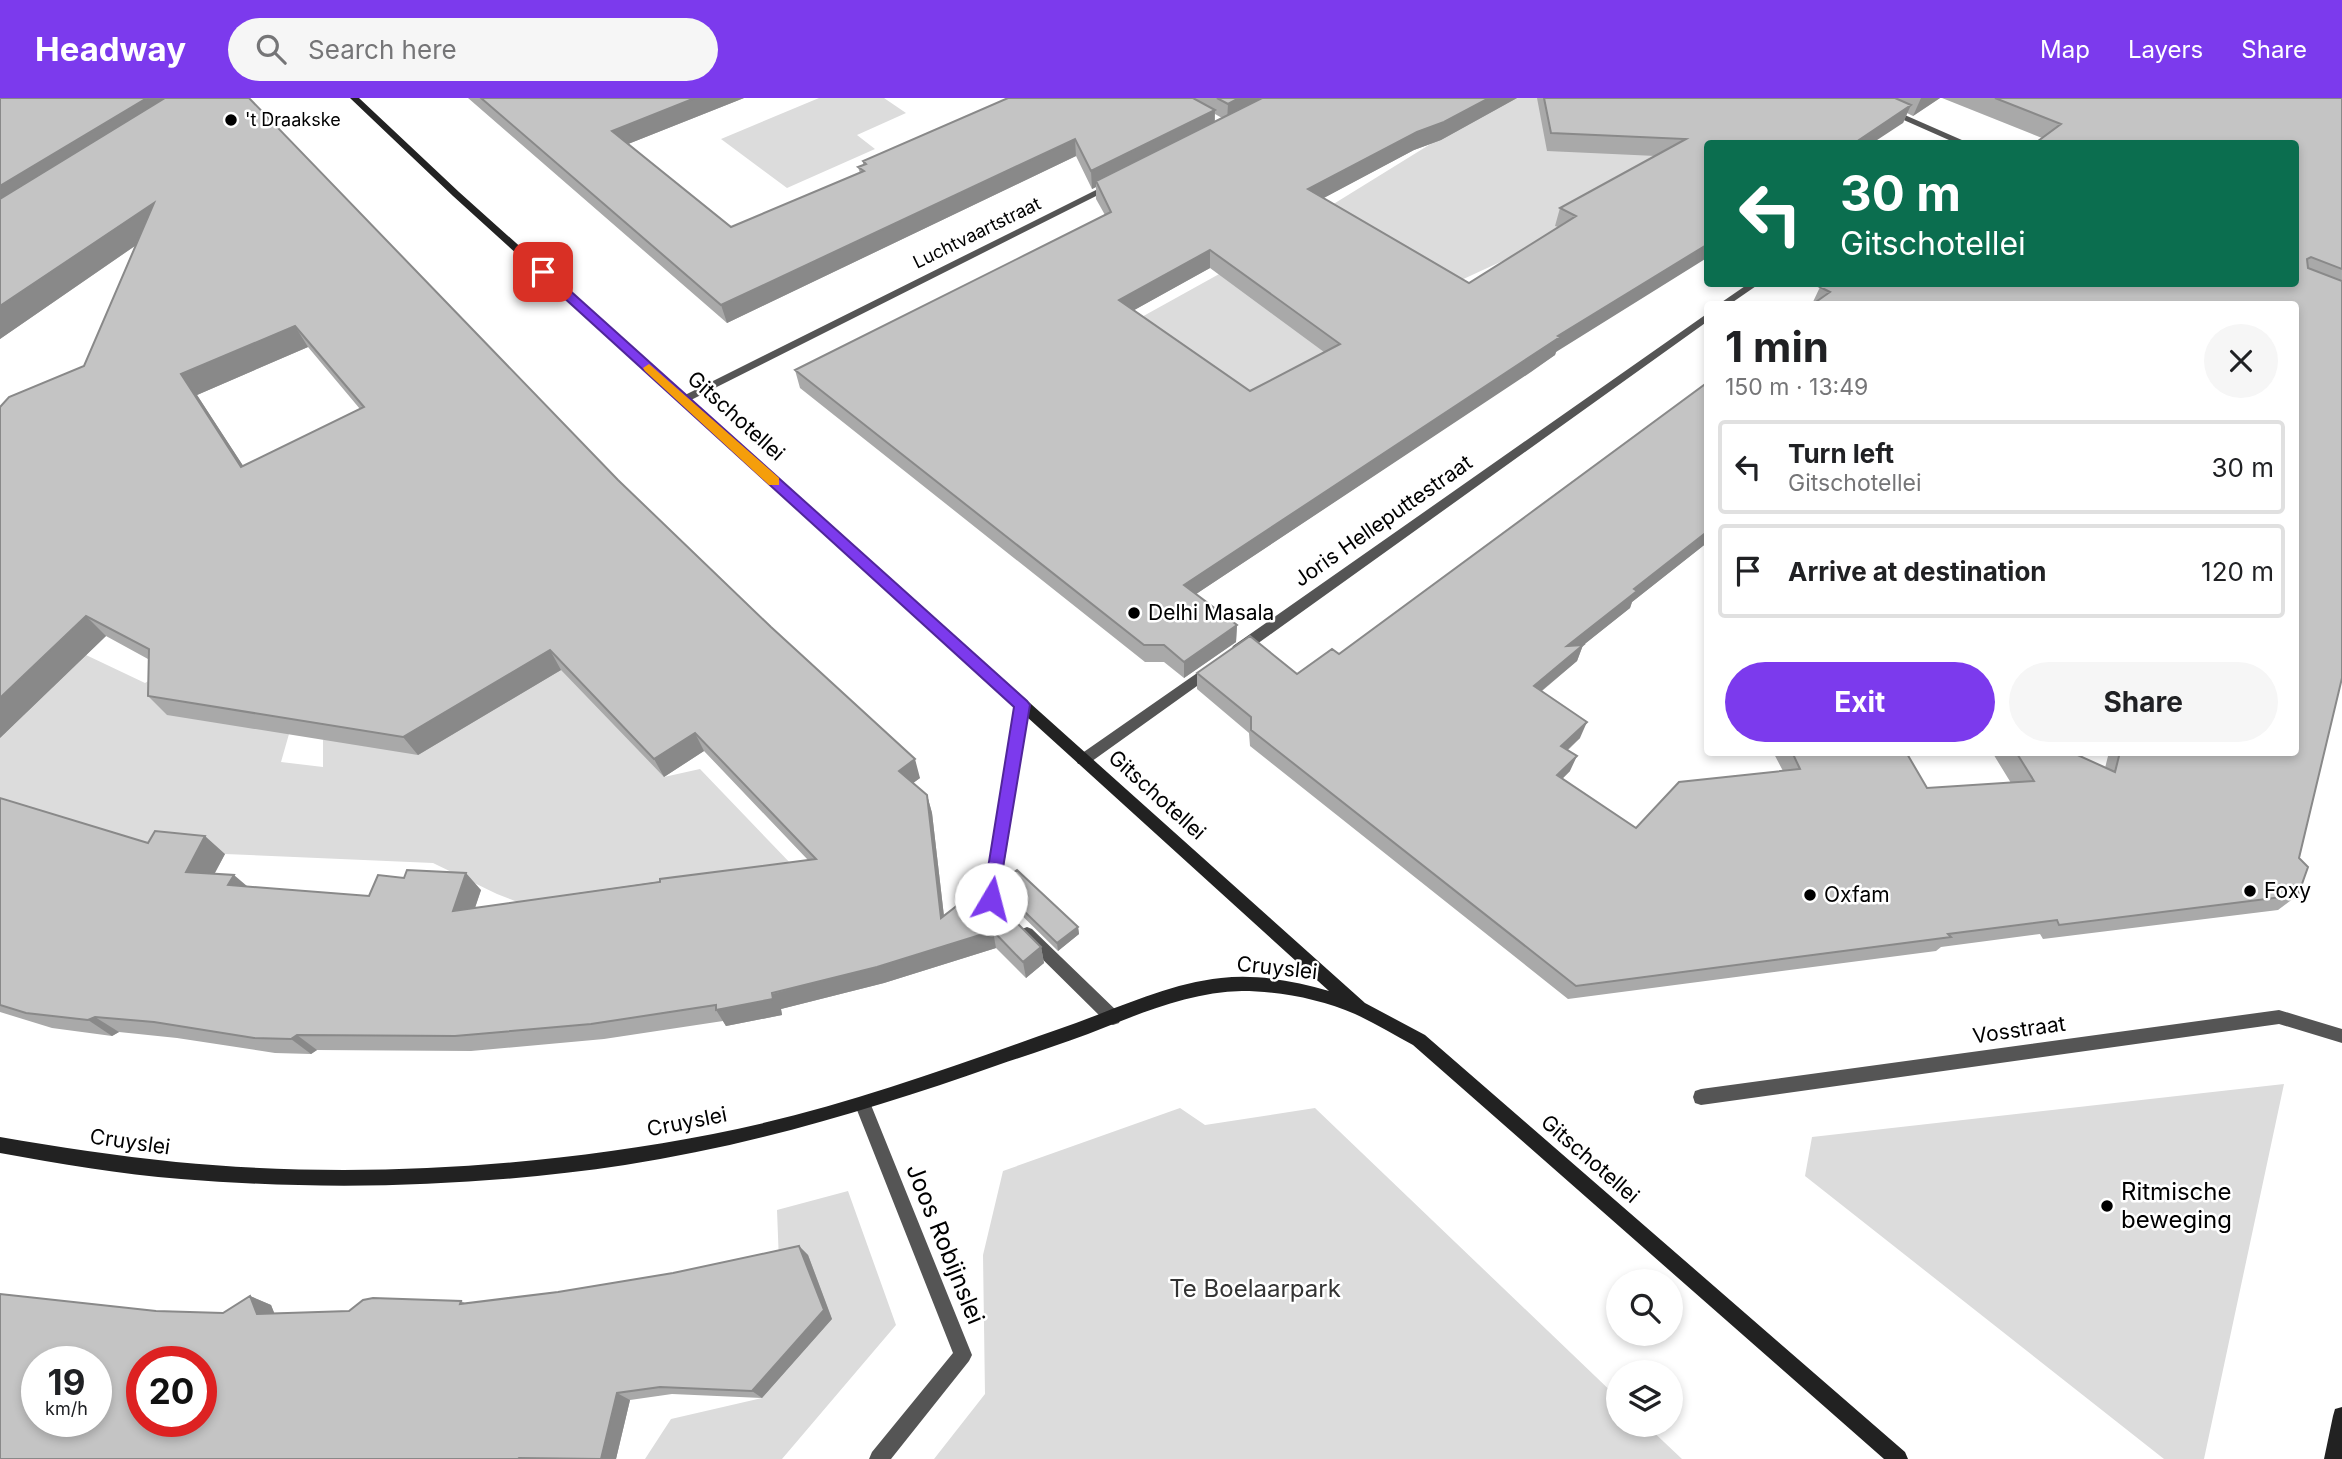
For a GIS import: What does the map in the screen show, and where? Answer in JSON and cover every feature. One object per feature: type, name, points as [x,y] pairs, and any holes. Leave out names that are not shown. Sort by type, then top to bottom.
[{"type":"street","name":"Gitschotellei","points":[[355,98],[456,194],[1359,1008],[1419,1040],[1898,1459]]},
{"type":"street","points":[[1858,98],[1954,140]]},
{"type":"street","name":"Luchtvaartstraat","points":[[683,399],[1128,177]]},
{"type":"street","points":[[1728,301],[1750,287]]},
{"type":"street","name":"Joris Helleputtestraat","points":[[1083,760],[1704,319]]},
{"type":"street","points":[[1022,705],[991,899],[1113,1018]]},
{"type":"street","name":"Cruyslei","points":[[0,1145],[174,1171],[331,1178],[447,1177],[614,1159],[715,1141],[863,1105],[1191,990],[1250,983],[1321,995],[1359,1008]]},
{"type":"street","name":"Vosstraat","points":[[1701,1097],[2279,1017],[2342,1036]]},
{"type":"street","name":"Joos Robijnslei","points":[[863,1105],[963,1355],[878,1459]]},
{"type":"street","points":[[2334,1459],[2342,1416]]},
{"type":"green space","points":[[819,98],[884,98],[906,113],[857,135],[875,149],[787,188],[721,139]]},
{"type":"green space","points":[[1505,98],[1652,98],[1725,124],[1522,252],[1433,293],[1246,419],[1084,349],[1230,268]]},
{"type":"green space","points":[[86,655],[145,683],[168,669],[289,734],[281,762],[323,767],[323,740],[576,661],[664,777],[700,769],[794,867],[553,916],[497,894],[433,863],[225,854],[176,849],[72,831],[0,797],[0,738]]},
{"type":"green space","points":[[2284,1084],[2204,1459],[2164,1459],[1805,1176],[1812,1137]]},
{"type":"green space","name":"Te Boelaarpark","points":[[1180,1108],[1205,1125],[1315,1108],[1606,1387],[1606,1437],[1659,1437],[1682,1459],[934,1459],[985,1394],[983,1255],[1003,1171]]},
{"type":"green space","points":[[848,1191],[896,1325],[782,1459],[645,1459],[671,1419],[762,1398],[832,1319],[808,1256],[779,1262],[777,1210]]},
{"type":"building","points":[[0,98],[147,98],[0,186]]},
{"type":"building","points":[[165,98],[249,98],[618,480],[771,627],[915,759],[899,771],[927,795],[941,918],[981,887],[1041,947],[1023,962],[993,931],[877,967],[772,993],[773,999],[716,1010],[716,1005],[591,1024],[455,1036],[297,1035],[291,1039],[254,1038],[154,1022],[95,1017],[88,1020],[26,1013],[0,1005],[0,798],[148,843],[155,831],[205,836],[186,872],[234,875],[228,885],[369,896],[378,875],[404,878],[407,870],[466,873],[453,911],[660,882],[660,879],[816,859],[695,733],[654,759],[550,650],[403,737],[148,696],[149,649],[86,616],[0,698],[0,407],[9,397],[84,366],[154,203],[0,306],[0,199]],"holes":[[[295,326],[364,407],[241,467],[181,374]]]},
{"type":"building","points":[[481,98],[695,98],[612,131],[731,227],[864,171],[858,167],[866,164],[863,161],[1008,98],[1193,98],[1215,110],[1091,171],[1075,139],[721,305]]},
{"type":"building","points":[[1217,98],[1239,98],[1228,104]]},
{"type":"building","points":[[1262,98],[1489,98],[1308,189],[1469,283],[1576,216],[1560,208],[1686,139],[1551,133],[1544,98],[1895,98],[1911,105],[1859,140],[1704,140],[1704,246],[1558,336],[1560,337],[1184,585],[1237,625],[1184,662],[1164,645],[1144,645],[795,370],[1111,212],[1096,181]],"holes":[[[1210,250],[1340,344],[1250,391],[1119,300]]]},
{"type":"building","points":[[1995,98],[2342,98],[2342,269],[2311,257],[2307,259],[2308,268],[2342,281],[2342,678],[2299,858],[2308,867],[2298,895],[2059,925],[2057,920],[1948,934],[1951,937],[1576,986],[1251,730],[1251,717],[1197,673],[1250,636],[1297,674],[1332,649],[1339,654],[1704,385],[1704,534],[1567,646],[1583,645],[1534,686],[1587,722],[1561,746],[1577,756],[1557,775],[1636,828],[1679,782],[1800,769],[1794,756],[1908,756],[1927,788],[2034,781],[2018,756],[2080,756],[2115,772],[2119,756],[2299,756],[2299,301],[1817,301],[1830,292],[1820,287],[2299,287],[2299,140],[2039,140],[2061,124]]},
{"type":"building","points":[[1017,870],[1078,927],[1057,943],[1000,888],[1001,882]]},
{"type":"building","points":[[799,1246],[824,1310],[752,1391],[660,1387],[617,1393],[601,1459],[0,1459],[0,1294],[156,1311],[223,1313],[250,1296],[257,1314],[349,1311],[363,1300],[373,1298],[461,1301],[460,1304],[558,1292],[673,1273]]},
{"type":"slow traffic","points":[[649,368],[774,481]]},
{"type":"place","name":"'t Draakske","points":[[231,120]]},
{"type":"place","name":"Delhi Masala","points":[[1134,613]]},
{"type":"place","name":"Foxy","points":[[2250,891]]},
{"type":"place","name":"Oxfam","points":[[1810,895]]},
{"type":"place","name":"Ritmische beweging","points":[[2107,1206]]},
{"type":"route","points":[[543,272],[1022,705],[991,899]]}]
